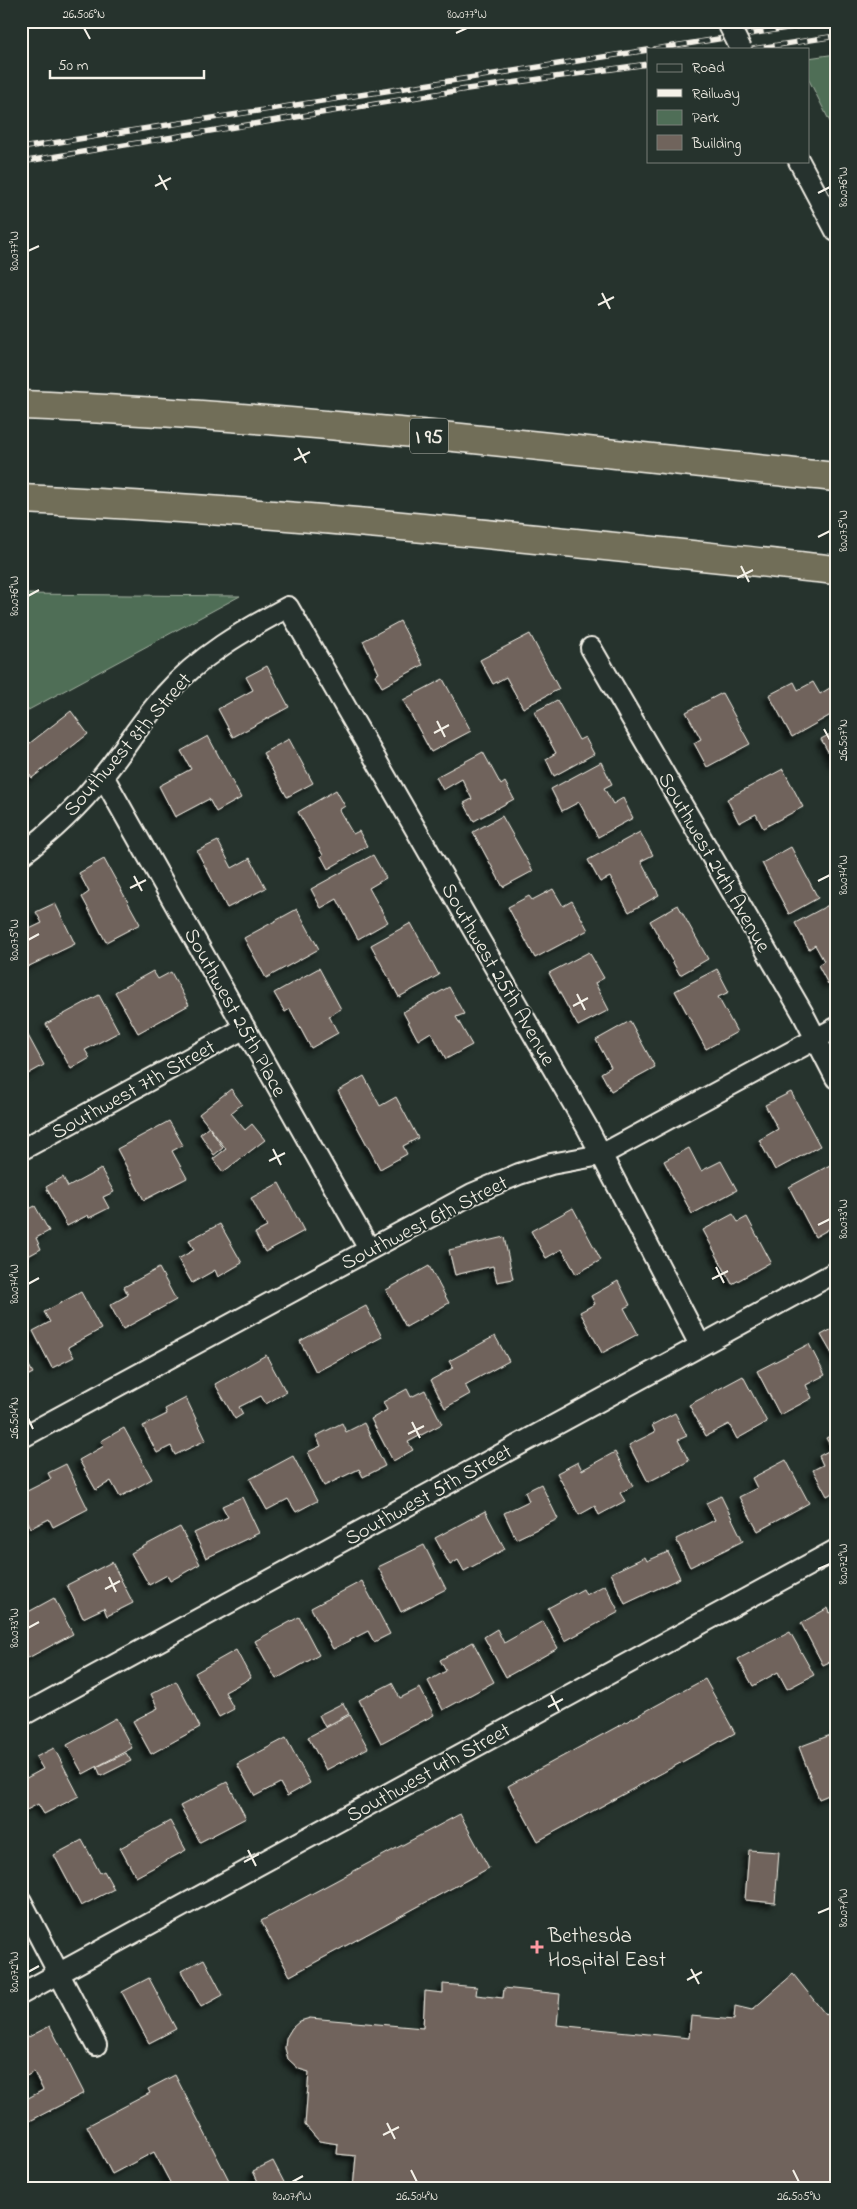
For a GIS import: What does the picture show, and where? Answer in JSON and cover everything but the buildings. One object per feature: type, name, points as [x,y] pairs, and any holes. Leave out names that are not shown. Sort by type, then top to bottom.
[{"type":"highway","name":"I 95","points":[[21,405],[210,416],[358,429],[836,477]]},
{"type":"highway","points":[[21,498],[147,505],[372,523],[836,570]]},
{"type":"street","points":[[727,21],[740,48]]},
{"type":"street","points":[[800,162],[836,232]]},
{"type":"street","name":"Southwest 8th Street","points":[[21,856],[42,840],[77,806],[103,776],[166,693],[199,662],[237,634],[288,607]]},
{"type":"street","name":"Southwest 25th Avenue","points":[[288,607],[601,1155],[700,1345]]},
{"type":"street","name":"Southwest 24th Avenue","points":[[590,648],[816,1039],[836,1078]]},
{"type":"street","name":"Southwest 25th Place","points":[[103,776],[369,1249]]},
{"type":"street","name":"Southwest 7th Street","points":[[21,1150],[245,1028]]},
{"type":"street","name":"Southwest 6th Street","points":[[21,1438],[472,1194],[519,1174],[551,1164],[601,1155],[836,1028]]},
{"type":"street","name":"Southwest 5th Street","points":[[21,1716],[836,1272]]},
{"type":"street","name":"Southwest 4th Street","points":[[21,1994],[836,1550]]},
{"type":"street","points":[[21,1901],[96,2046]]},
{"type":"green space","points":[[836,54],[836,134],[810,82],[810,58]]},
{"type":"green space","points":[[21,594],[240,596],[21,714]]},
{"type":"railway","points":[[661,48],[831,21]]},
{"type":"railway","points":[[759,48],[836,36]]},
{"type":"railway","points":[[21,148],[647,50]]},
{"type":"railway","points":[[21,162],[467,89],[647,64]]},
{"type":"place","name":"Bethesda Hospital East","points":[[537,1947]]}]
